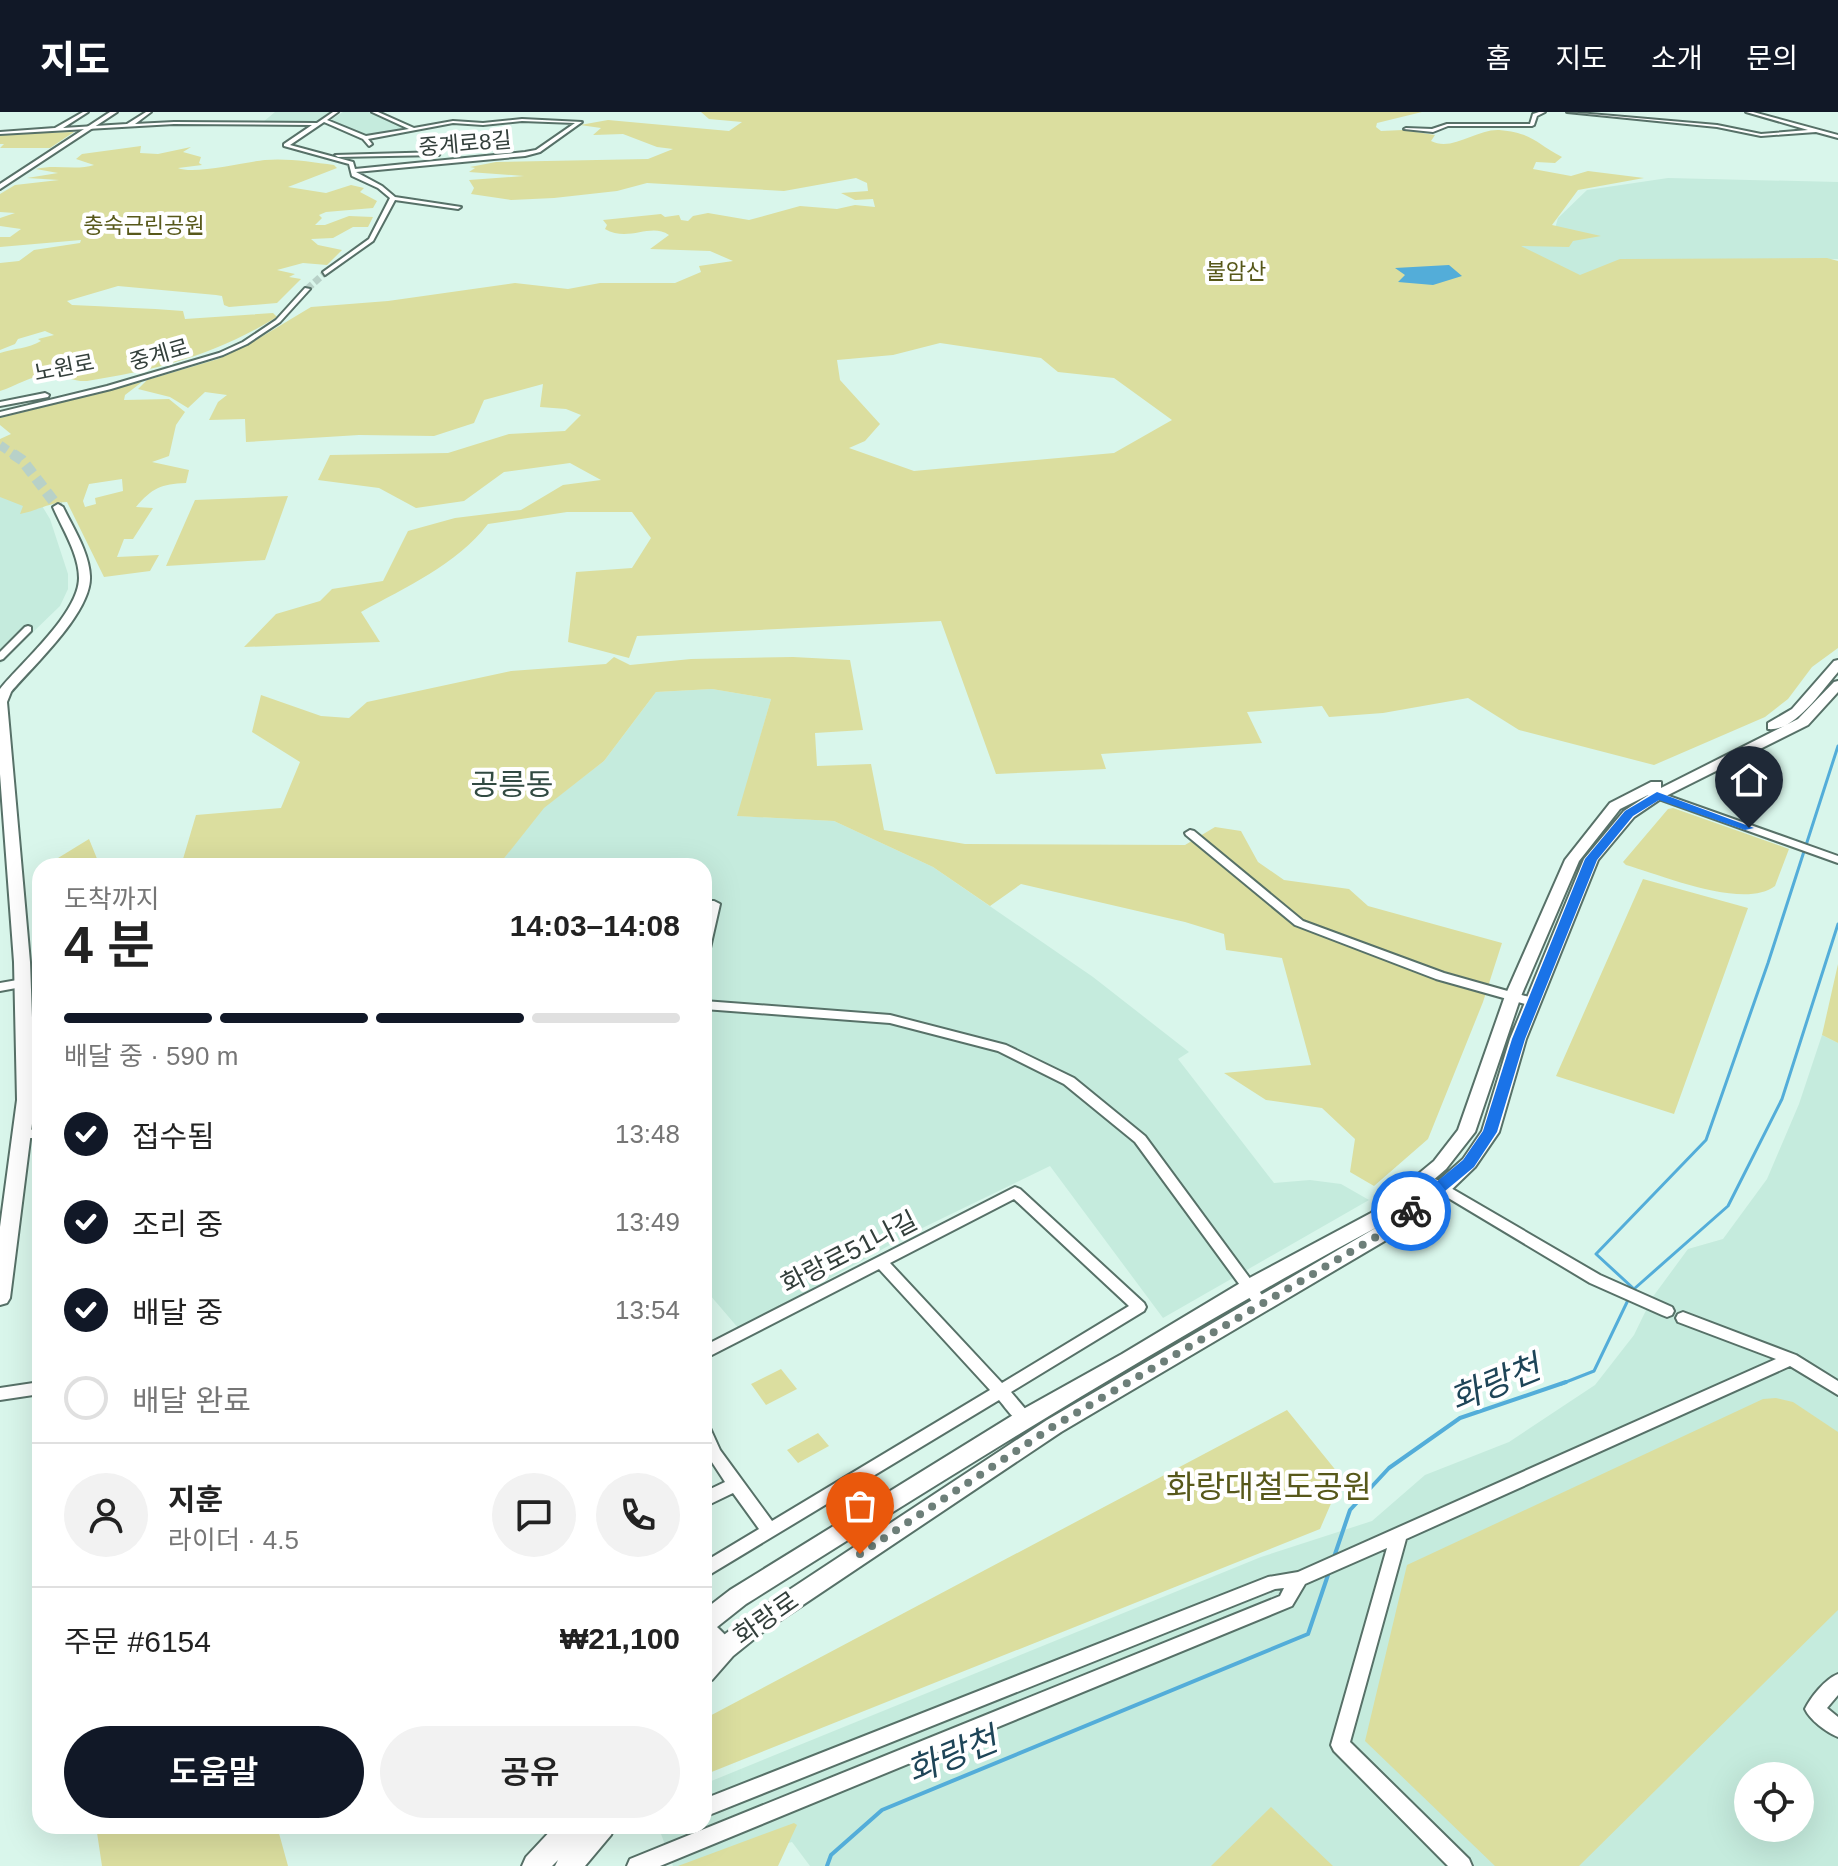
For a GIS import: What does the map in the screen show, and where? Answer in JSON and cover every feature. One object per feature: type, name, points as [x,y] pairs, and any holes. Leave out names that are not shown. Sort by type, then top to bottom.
[{"type":"main road","points":[[0,187],[114,112]]},
{"type":"main road","points":[[0,1295],[32,1134],[26,1100],[23,983],[1,702],[5,691],[70,612],[84,587],[81,566],[58,507]]},
{"type":"main road","name":"화랑로","points":[[712,1663],[725,1648],[835,1570],[1033,1439],[1381,1234],[1442,1188],[1469,1163],[1490,1132],[1532,1002],[1591,859],[1651,793],[1797,712],[1838,664]]},
{"type":"main road","name":"화랑로","points":[[712,1619],[738,1597],[1033,1414],[1249,1287],[1378,1218],[1440,1165],[1466,1132],[1513,996],[1572,860],[1615,806],[1651,793],[1803,722],[1838,685]]},
{"type":"main road","points":[[535,1866],[565,1834]]},
{"type":"main road","points":[[568,1866],[595,1834]]},
{"type":"street","points":[[53,132],[86,112]]},
{"type":"street","points":[[128,126],[149,112]]},
{"type":"street","points":[[336,112],[286,145],[332,155],[439,153]]},
{"type":"street","points":[[374,112],[414,129]]},
{"type":"street","points":[[433,112],[460,114],[468,118],[456,122]]},
{"type":"street","points":[[1406,129],[1433,131],[1440,125],[1532,125],[1535,115],[1543,112]]},
{"type":"street","points":[[1569,112],[1717,126],[1761,135],[1816,131]]},
{"type":"street","points":[[1600,116],[1646,112]]},
{"type":"street","points":[[1748,112],[1838,137]]},
{"type":"street","points":[[0,133],[174,123],[320,122],[365,138],[370,145],[368,153]]},
{"type":"street","name":"중계로8길","points":[[352,168],[525,154],[538,151],[580,122],[456,122],[365,138]]},
{"type":"street","points":[[352,168],[359,160],[358,154]]},
{"type":"street","points":[[332,155],[393,198],[458,207]]},
{"type":"street","points":[[325,273],[371,240],[390,209],[393,198]]},
{"type":"street","points":[[390,209],[396,216]]},
{"type":"street","name":"중계로","points":[[0,414],[181,367],[245,343],[278,321],[307,289]]},
{"type":"street","name":"노원로","points":[[0,404],[138,379]]},
{"type":"street","points":[[0,657],[28,629]]},
{"type":"street","points":[[1651,793],[1838,860]]},
{"type":"street","points":[[1190,833],[1299,923],[1440,976],[1532,1002]]},
{"type":"street","points":[[0,987],[23,983]]},
{"type":"street","points":[[712,1006],[890,1019],[1002,1048],[1069,1081],[1140,1139],[1261,1303]]},
{"type":"street","points":[[1425,1178],[1595,1279],[1665,1310]]},
{"type":"street","name":"화랑로51나길","points":[[712,1349],[1015,1192],[1139,1307],[1002,1391]]},
{"type":"street","points":[[881,1262],[1002,1391],[1033,1414]]},
{"type":"street","points":[[1683,1318],[1791,1359],[1838,1389]]},
{"type":"street","points":[[712,1805],[1274,1582],[1299,1579],[1791,1359]]},
{"type":"street","points":[[0,1394],[32,1389]]},
{"type":"street","points":[[712,1566],[1002,1391]]},
{"type":"street","points":[[712,1446],[769,1530]]},
{"type":"street","points":[[712,1496],[735,1484]]},
{"type":"street","points":[[1399,1533],[1340,1745],[1462,1866]]},
{"type":"street","points":[[637,1866],[1286,1601],[1299,1579]]},
{"type":"street","points":[[712,1634],[725,1648]]},
{"type":"street","points":[[1838,1682],[1814,1709],[1838,1728]]},
{"type":"shaded area","points":[[275,112],[331,112],[314,123],[263,122]]},
{"type":"shaded area","points":[[343,112],[373,112],[411,128],[365,136],[329,121]]},
{"type":"shaded area","points":[[1668,178],[1838,182],[1838,259],[1689,261],[1503,301],[1383,264],[1551,242],[1558,218],[1587,190]]},
{"type":"shaded area","points":[[0,466],[36,496],[50,519],[68,574],[68,589],[60,606],[0,664]]},
{"type":"shaded area","points":[[712,689],[771,699],[738,816],[834,821],[933,867],[1093,977],[1189,1052],[1178,1059],[1274,1183],[1310,1180],[1341,1184],[1369,1200],[1163,1318],[1050,1166],[906,1236],[739,1329],[712,1297],[712,858],[504,858],[543,808],[604,761],[656,692]]},
{"type":"shaded area","points":[[1822,1035],[1838,1043],[1838,1866],[810,1866],[792,1842],[704,1866],[673,1866],[661,1834],[712,1834],[712,1781],[1261,1557],[1372,1521],[1425,1475],[1509,1442],[1595,1385],[1634,1335],[1652,1298],[1688,1249],[1723,1239],[1767,1179],[1799,1104]]},
{"type":"green space","name":"불암산","points":[[701,112],[1422,112],[1377,123],[1376,127],[1381,131],[1403,130],[1435,135],[1431,141],[1439,144],[1490,131],[1510,131],[1527,136],[1562,157],[1555,163],[1536,162],[1533,169],[1571,176],[1588,171],[1644,178],[1578,190],[1552,225],[1601,236],[1573,241],[1569,247],[1521,246],[1580,275],[1620,259],[1827,258],[1838,261],[1838,648],[1812,667],[1788,699],[1765,717],[1654,765],[1519,730],[1468,698],[1383,713],[1329,717],[1322,706],[1247,712],[1262,743],[1101,754],[1106,769],[996,774],[941,621],[637,636],[629,658],[568,642],[576,572],[632,568],[651,538],[632,512],[567,512],[488,524],[446,563],[361,612],[380,642],[244,647],[276,614],[320,601],[332,589],[383,581],[408,531],[455,518],[521,510],[563,485],[601,480],[570,463],[504,472],[464,501],[416,508],[379,488],[318,480],[330,455],[448,453],[509,434],[565,431],[581,415],[566,409],[540,407],[543,384],[484,400],[474,423],[434,436],[359,435],[246,442],[245,419],[209,420],[218,402],[227,395],[205,392],[188,408],[170,397],[138,389],[147,380],[218,359],[311,307],[388,301],[515,283],[568,289],[600,283],[675,283],[701,272],[699,266],[733,261],[710,251],[650,249],[669,235],[654,231],[614,233],[605,229],[607,225],[603,220],[661,214],[665,217],[679,215],[681,220],[688,221],[693,216],[708,213],[749,220],[800,206],[837,209],[855,205],[875,207],[873,199],[855,200],[841,193],[868,191],[867,183],[856,178],[784,191],[647,183],[617,191],[554,198],[511,200],[471,194],[474,188],[469,180],[524,176],[469,172],[475,168],[470,167],[496,162],[648,159],[673,149],[657,147],[623,134],[593,135],[601,128],[580,125],[608,120],[729,131],[742,122],[709,119]],"holes":[[[940,343],[1041,358],[1058,372],[1114,378],[1172,420],[1114,453],[914,471],[849,448],[865,441],[880,424],[840,380],[837,360],[893,355]]]},
{"type":"green space","points":[[74,132],[50,148],[0,148],[4,144],[0,144],[0,134]]},
{"type":"green space","name":"충숙근린공원","points":[[141,146],[140,153],[158,154],[191,147],[183,152],[201,157],[199,163],[202,165],[178,168],[186,170],[273,160],[334,165],[337,168],[288,187],[326,193],[351,185],[364,188],[360,192],[377,201],[373,208],[326,212],[319,215],[322,218],[315,225],[325,225],[349,216],[373,217],[368,227],[353,227],[333,238],[311,239],[318,245],[342,250],[327,265],[303,263],[277,270],[295,274],[289,277],[301,279],[277,303],[229,307],[224,305],[222,296],[118,286],[67,301],[72,305],[183,311],[185,319],[273,313],[277,317],[208,351],[162,366],[87,381],[42,375],[0,391],[0,353],[31,346],[41,341],[38,339],[54,335],[45,331],[18,339],[15,344],[0,350],[0,263],[19,261],[34,250],[80,243],[81,240],[0,247],[0,237],[10,237],[21,229],[0,226],[0,218],[15,213],[0,212],[0,194],[15,185],[59,180],[27,178],[58,173],[36,169],[87,167],[94,165],[76,159],[82,154]]},
{"type":"green space","points":[[142,382],[125,395],[124,400],[169,399],[185,412],[176,425],[169,456],[152,462],[189,470],[186,483],[158,488],[136,507],[153,508],[133,539],[124,539],[117,557],[159,555],[150,571],[104,577],[67,502],[20,514],[23,506],[0,497],[0,439],[11,434],[0,425],[0,418]],"holes":[[[122,479],[123,491],[95,498],[96,504],[85,507],[83,501],[89,484]]]},
{"type":"green space","points":[[288,496],[265,560],[166,566],[195,500]]},
{"type":"green space","points":[[614,657],[630,665],[691,659],[793,657],[850,660],[863,730],[815,733],[817,766],[871,764],[884,830],[965,844],[1185,845],[1215,827],[1241,831],[1258,862],[1284,880],[1349,889],[1368,906],[1502,943],[1483,1002],[1428,1139],[1374,1186],[1350,1172],[1355,1139],[1322,1108],[1266,1100],[1224,1073],[1311,1065],[1282,958],[1226,950],[1224,934],[1185,922],[1021,884],[990,906],[933,867],[834,821],[737,816],[771,699],[712,689],[656,692],[604,761],[544,808],[504,858],[183,858],[196,815],[281,808],[300,762],[252,732],[261,695],[321,716],[349,718],[367,702],[511,671],[606,664]]},
{"type":"green space","points":[[1673,808],[1789,849],[1775,886],[1761,892],[1723,893],[1626,865],[1623,862],[1668,809]]},
{"type":"green space","points":[[89,839],[97,858],[58,858]]},
{"type":"green space","points":[[1643,879],[1748,908],[1674,1114],[1556,1076]]},
{"type":"green space","points":[[1838,964],[1838,1043],[1822,1035]]},
{"type":"green space","points":[[781,1369],[797,1389],[766,1405],[751,1384]]},
{"type":"green space","points":[[1763,1399],[1793,1402],[1838,1432],[1838,1610],[1579,1866],[1495,1866],[1365,1741],[1407,1565]]},
{"type":"green space","name":"화랑대철도공원","points":[[1287,1410],[1342,1478],[1320,1529],[712,1772],[712,1715]]},
{"type":"green space","points":[[818,1433],[829,1446],[798,1463],[787,1450]]},
{"type":"green space","points":[[1271,1807],[1333,1866],[1211,1866]]},
{"type":"green space","points":[[794,1823],[797,1825],[778,1866],[678,1866]]},
{"type":"green space","points":[[97,1834],[279,1834],[288,1866],[102,1866]]},
{"type":"water","points":[[1449,265],[1462,276],[1433,285],[1398,282],[1405,275],[1395,268]]},
{"type":"waterway","name":"화랑천","points":[[1634,1289],[1596,1254],[1706,1140],[1768,963],[1838,746]]},
{"type":"waterway","points":[[1634,1289],[1728,1206],[1782,1099],[1838,924]]},
{"type":"waterway","name":"화랑천","points":[[1561,1384],[1594,1371],[1629,1298]]},
{"type":"waterway","name":"화랑천","points":[[1334,1557],[1350,1510],[1389,1468],[1460,1418],[1566,1382]]},
{"type":"waterway","name":"화랑천","points":[[827,1866],[831,1855],[882,1810],[1308,1634],[1329,1572]]},
{"type":"tunnel","points":[[307,289],[325,273]]},
{"type":"tunnel","points":[[0,445],[16,456]]},
{"type":"tunnel","points":[[16,456],[58,507]]},
{"type":"way so far","points":[[860,1554],[1054,1426],[1381,1234],[1411,1211]]},
{"type":"district","name":"공릉동","points":[[512,785]]},
{"type":"route","points":[[1411,1211],[1469,1163],[1490,1132],[1518,1039],[1591,859],[1629,814],[1657,795],[1749,828]]}]
